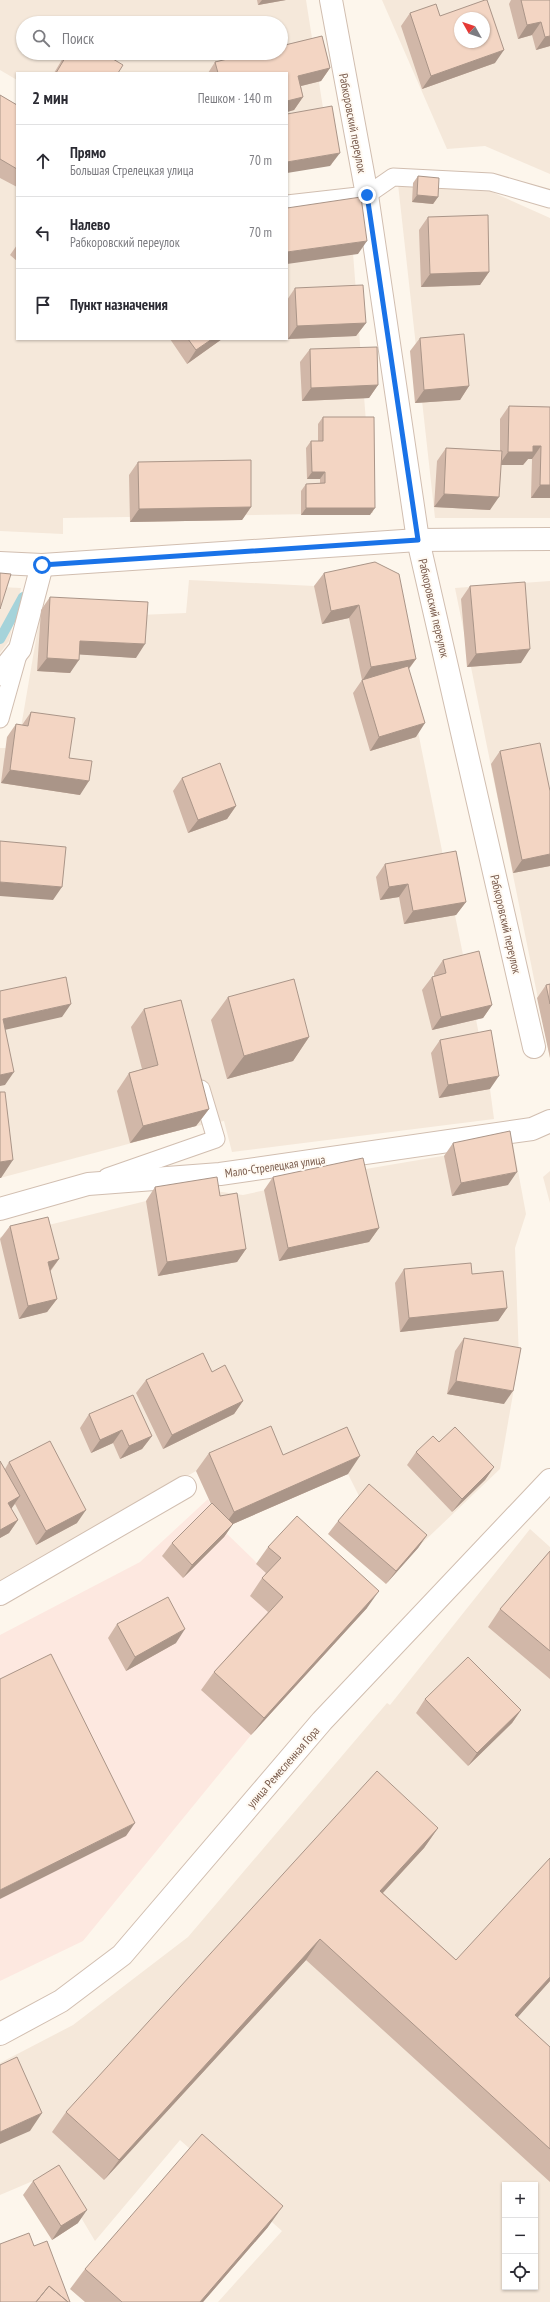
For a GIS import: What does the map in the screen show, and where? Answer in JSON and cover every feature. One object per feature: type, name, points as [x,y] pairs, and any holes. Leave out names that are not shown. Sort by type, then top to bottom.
[{"type":"street","name":"Рабкоровский переулок","points":[[330,0],[367,195],[418,540],[534,1046]]},
{"type":"street","points":[[0,564],[42,565],[418,540],[550,539]]},
{"type":"street","points":[[0,674],[20,649],[42,565]]},
{"type":"street","name":"Мало-Стрелецкая улица","points":[[0,1209],[88,1184],[220,1174],[532,1129],[550,1121]]},
{"type":"street","name":"улица Ремесленная Гора","points":[[0,2034],[61,2001],[122,1955],[322,1721],[550,1477]]},
{"type":"street","points":[[0,1594],[185,1487]]},
{"type":"lane","points":[[288,204],[367,195],[393,177],[492,182],[550,199]]},
{"type":"lane","points":[[0,719],[20,649]]},
{"type":"lane","points":[[88,1184],[216,1139],[201,1087]]},
{"type":"shaded area","points":[[0,0],[306,0],[332,165],[288,172],[288,72],[16,72],[16,79],[0,70]]},
{"type":"shaded area","points":[[382,0],[550,0],[550,174],[485,146],[447,149]]},
{"type":"shaded area","points":[[0,100],[16,110],[16,340],[288,340],[288,222],[350,214],[373,513],[63,518],[63,534],[0,531]]},
{"type":"shaded area","points":[[398,184],[474,184],[550,218],[550,518],[435,518]]},
{"type":"shaded area","points":[[366,576],[406,672],[490,1089],[494,1119],[232,1152],[224,1121],[196,1126],[0,1178],[0,748],[6,748],[7,737],[19,739],[41,610],[139,615],[186,613],[189,580],[314,586]]},
{"type":"shaded area","points":[[550,581],[550,1058],[455,588]]},
{"type":"shaded area","points":[[0,587],[21,588],[9,641],[0,653]]},
{"type":"shaded area","points":[[513,1144],[526,1214],[515,1248],[519,1359],[500,1469],[417,1548],[360,1498],[348,1474],[271,1472],[258,1444],[196,1471],[0,1582],[0,1237],[146,1201],[208,1190],[243,1195],[354,1171]]},
{"type":"shaded area","points":[[550,1171],[550,1203],[543,1177]]},
{"type":"shaded area","points":[[208,1499],[222,1529],[337,1641],[251,1735],[83,1941],[0,1981],[0,1635],[140,1562]]},
{"type":"shaded area","points":[[530,1529],[550,1547],[550,2302],[218,2302],[282,2231],[180,2140],[95,2241],[54,2172],[0,2195],[0,2063],[73,2025],[188,1937],[387,1703],[390,1705]]},
{"type":"building","points":[[487,0],[504,50],[431,76],[410,13],[436,4],[440,16]]},
{"type":"building","points":[[521,0],[550,0],[550,36],[545,37],[541,22],[527,25]]},
{"type":"building","points":[[322,36],[330,68],[298,76],[303,97],[288,101],[288,72],[218,72],[215,62],[223,60],[288,60],[288,44]]},
{"type":"building","points":[[64,60],[115,60],[123,65],[119,72],[57,72]]},
{"type":"building","points":[[0,95],[16,104],[16,168],[0,159]]},
{"type":"building","points":[[332,106],[340,153],[288,162],[288,114]]},
{"type":"building","points":[[418,176],[439,178],[438,197],[417,195]]},
{"type":"building","points":[[361,197],[367,241],[288,252],[288,208]]},
{"type":"building","points":[[488,215],[489,272],[430,274],[428,217]]},
{"type":"building","points":[[363,285],[366,323],[297,326],[295,288]]},
{"type":"building","points":[[464,334],[469,386],[424,390],[420,338]]},
{"type":"building","points":[[189,340],[211,340],[196,350]]},
{"type":"building","points":[[377,347],[378,385],[311,388],[310,349]]},
{"type":"building","points":[[509,406],[550,407],[550,485],[540,485],[541,446],[533,446],[533,452],[508,452]]},
{"type":"building","points":[[323,417],[374,417],[375,508],[306,508],[306,484],[325,483],[325,472],[312,472],[311,441],[323,441]]},
{"type":"building","points":[[446,448],[502,451],[499,497],[444,494]]},
{"type":"building","points":[[251,460],[251,507],[139,509],[138,462]]},
{"type":"building","points":[[375,562],[399,574],[416,659],[371,667],[359,605],[331,611],[324,573]]},
{"type":"building","points":[[0,573],[11,574],[0,609]]},
{"type":"building","points":[[525,582],[530,649],[476,654],[470,586]]},
{"type":"building","points":[[50,597],[148,602],[145,644],[80,641],[79,660],[47,658]]},
{"type":"building","points":[[408,666],[425,723],[379,737],[362,680]]},
{"type":"building","points":[[31,712],[75,718],[69,758],[92,761],[89,781],[10,770],[16,724],[28,726]]},
{"type":"building","points":[[540,743],[550,791],[550,854],[522,860],[500,751]]},
{"type":"building","points":[[220,763],[236,806],[198,820],[182,778]]},
{"type":"building","points":[[0,841],[66,847],[62,887],[0,882]]},
{"type":"building","points":[[456,851],[466,902],[413,911],[408,884],[389,887],[385,864]]},
{"type":"building","points":[[479,951],[492,1005],[441,1017],[432,977],[446,973],[443,960]]},
{"type":"building","points":[[66,977],[71,1004],[3,1019],[14,1072],[0,1075],[0,991]]},
{"type":"building","points":[[294,979],[309,1037],[244,1056],[228,997]]},
{"type":"building","points":[[550,984],[550,1004],[546,985]]},
{"type":"building","points":[[181,1000],[209,1109],[143,1126],[129,1073],[158,1065],[144,1009]]},
{"type":"building","points":[[491,1030],[499,1076],[448,1085],[440,1040]]},
{"type":"building","points":[[0,1092],[5,1092],[13,1160],[0,1162]]},
{"type":"building","points":[[510,1131],[517,1172],[461,1183],[453,1143]]},
{"type":"building","points":[[363,1158],[379,1228],[288,1248],[273,1177]]},
{"type":"building","points":[[217,1177],[220,1196],[237,1193],[246,1249],[167,1262],[155,1187]]},
{"type":"building","points":[[48,1217],[59,1259],[48,1262],[57,1299],[28,1306],[10,1226]]},
{"type":"building","points":[[471,1263],[472,1274],[503,1271],[507,1308],[409,1318],[404,1269]]},
{"type":"building","points":[[464,1338],[521,1348],[513,1391],[456,1381]]},
{"type":"building","points":[[203,1353],[212,1372],[225,1365],[243,1401],[172,1435],[146,1380]]},
{"type":"building","points":[[133,1395],[152,1436],[129,1446],[122,1430],[100,1440],[89,1414]]},
{"type":"building","points":[[271,1426],[283,1455],[347,1427],[360,1456],[234,1512],[209,1453]]},
{"type":"building","points":[[455,1427],[494,1467],[462,1499],[416,1452],[433,1436],[439,1442]]},
{"type":"building","points":[[50,1441],[86,1510],[46,1531],[9,1462]]},
{"type":"building","points":[[0,1461],[20,1496],[8,1503],[18,1520],[0,1530]]},
{"type":"building","points":[[369,1484],[427,1535],[396,1571],[338,1521]]},
{"type":"building","points":[[212,1503],[233,1524],[192,1565],[172,1543]]},
{"type":"building","points":[[297,1516],[379,1591],[264,1718],[214,1672],[283,1597],[262,1578],[281,1558],[268,1547]]},
{"type":"building","points":[[550,1551],[550,1651],[500,1609]]},
{"type":"building","points":[[168,1597],[185,1629],[135,1657],[117,1624]]},
{"type":"building","points":[[51,1654],[135,1823],[0,1890],[0,1679]]},
{"type":"building","points":[[468,1657],[521,1710],[477,1753],[425,1699]]},
{"type":"building","points":[[377,1771],[438,1828],[380,1891],[456,1960],[550,1858],[550,1977],[515,2015],[550,2047],[550,2149],[320,1939],[119,2160],[66,2112]]},
{"type":"building","points":[[17,2057],[42,2113],[0,2132],[0,2065]]},
{"type":"building","points":[[202,2134],[283,2206],[200,2302],[122,2302],[85,2269]]},
{"type":"building","points":[[59,2165],[87,2210],[61,2226],[33,2181]]},
{"type":"building","points":[[29,2233],[34,2246],[47,2241],[70,2302],[68,2302],[49,2286],[36,2302],[0,2302],[0,2244]]},
{"type":"building","points":[[49,2286],[68,2302],[36,2302]]},
{"type":"waterway","points":[[0,639],[23,597]]},
{"type":"route","points":[[42,565],[418,540],[367,195]]}]
